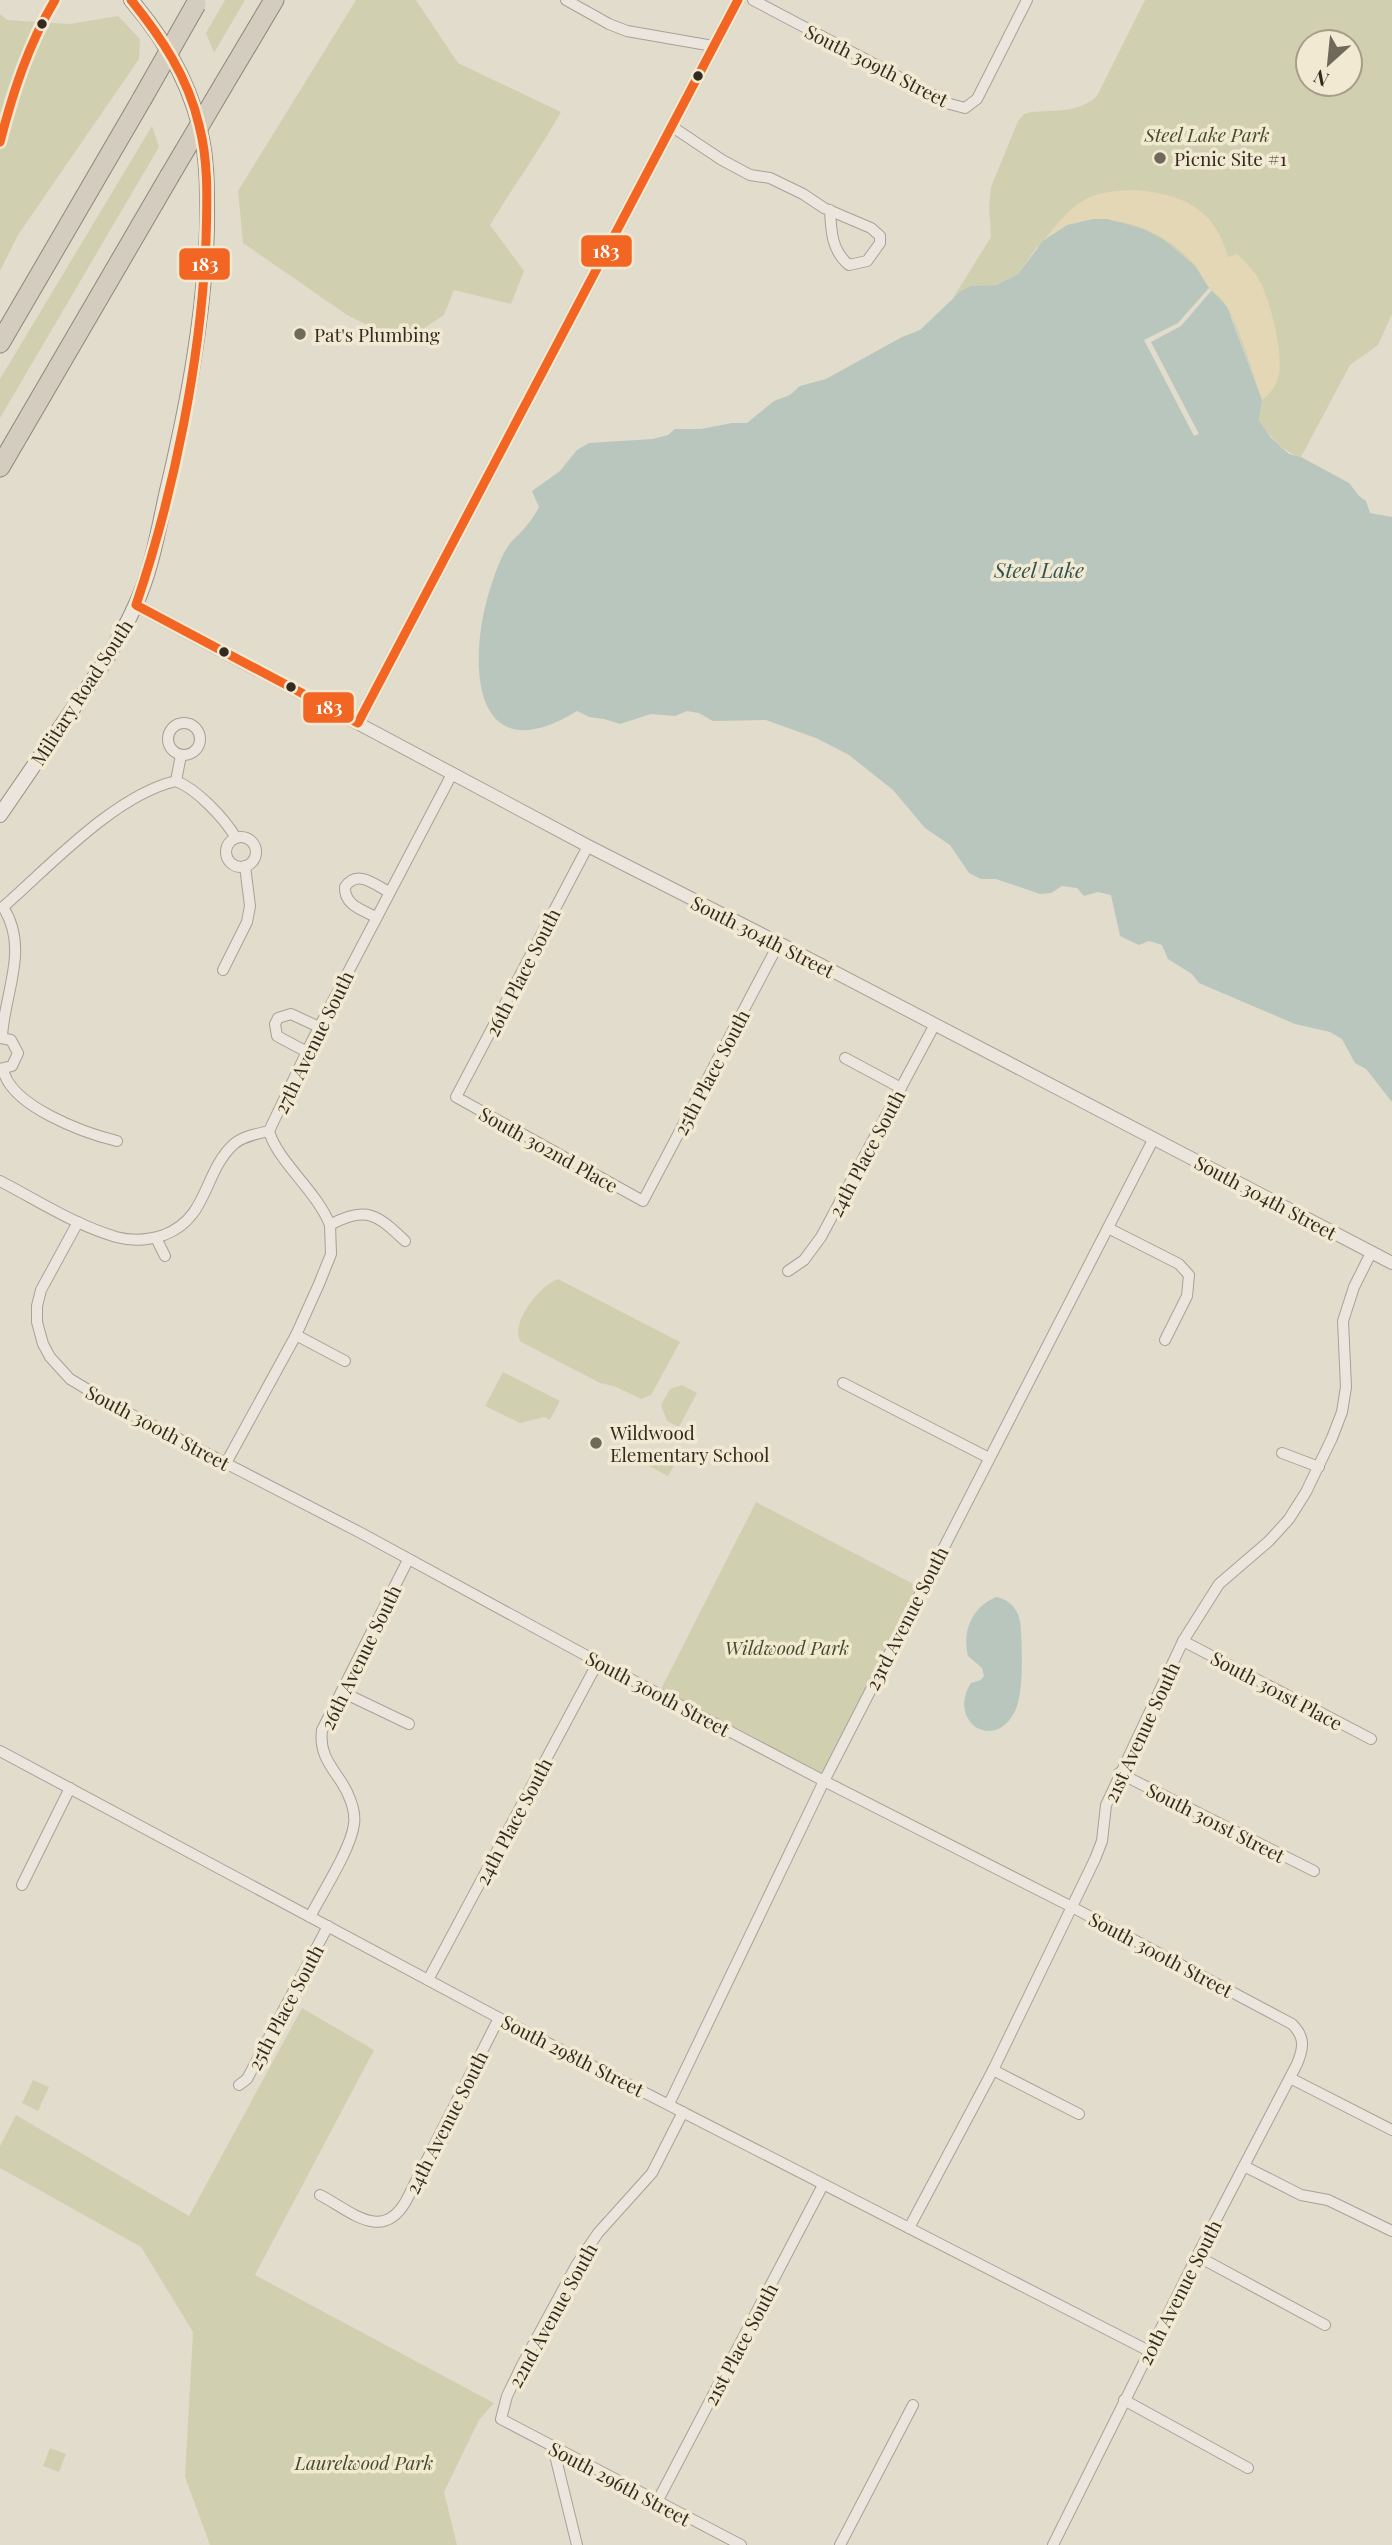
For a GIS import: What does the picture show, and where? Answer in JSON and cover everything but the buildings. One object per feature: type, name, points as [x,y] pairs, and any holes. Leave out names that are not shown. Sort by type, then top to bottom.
[{"type":"highway","points":[[0,467],[274,0]]},
{"type":"highway","points":[[0,343],[197,2]]},
{"type":"main road","name":"Military Road South","points":[[0,815],[106,660],[136,605],[173,469],[195,353],[205,272],[208,192],[204,146],[196,110],[179,69],[151,23],[131,0]]},
{"type":"street","points":[[0,142],[17,78],[34,37],[55,0]]},
{"type":"street","points":[[566,0],[627,31],[713,46]]},
{"type":"street","points":[[358,723],[738,0]]},
{"type":"street","name":"South 309th Street","points":[[753,0],[950,104],[965,108],[977,99],[1027,0]]},
{"type":"street","points":[[671,126],[750,175],[770,178],[871,228],[880,236],[880,243],[867,261],[849,265],[842,260],[831,234],[830,210]]},
{"type":"street","name":"South 304th Street","points":[[136,605],[587,846],[779,943],[1392,1263]]},
{"type":"street","points":[[176,781],[181,755]]},
{"type":"street","name":"27th Avenue South","points":[[156,1238],[175,1231],[191,1217],[225,1154],[237,1142],[269,1131],[319,1027],[452,774]]},
{"type":"street","points":[[117,1140],[88,1133],[33,1105],[13,1090],[1,1069],[12,1066],[18,1053],[11,1040],[1,1038],[16,954],[12,925],[1,906],[107,817],[150,790],[176,781],[192,790],[226,823],[236,838]]},
{"type":"street","points":[[236,838],[246,838],[256,849],[254,859],[245,866],[233,865],[227,857],[226,848],[236,838]]},
{"type":"street","name":"26th Place South","points":[[456,1097],[587,846]]},
{"type":"street","points":[[223,970],[247,922],[250,906],[245,866]]},
{"type":"street","points":[[376,917],[351,904],[345,897],[345,887],[352,880],[361,878],[389,892]]},
{"type":"street","name":"25th Place South","points":[[643,1201],[779,943]]},
{"type":"street","points":[[307,1052],[277,1036],[275,1024],[278,1018],[291,1013],[319,1027]]},
{"type":"street","name":"24th Place South","points":[[788,1271],[804,1260],[818,1242],[934,1026]]},
{"type":"street","points":[[845,1058],[901,1088]]},
{"type":"street","name":"South 302nd Place","points":[[456,1097],[643,1201]]},
{"type":"street","points":[[226,1463],[296,1335],[329,1260],[332,1246],[330,1225],[313,1195],[274,1144],[269,1131]]},
{"type":"street","name":"23rd Avenue South","points":[[669,2104],[824,1781],[1154,1138]]},
{"type":"street","points":[[0,1181],[78,1222],[118,1237],[156,1238],[165,1256]]},
{"type":"street","points":[[330,1225],[354,1213],[362,1213],[383,1221],[405,1241]]},
{"type":"street","name":"South 300th Street","points":[[78,1222],[41,1290],[37,1306],[37,1322],[50,1357],[70,1379],[115,1406],[598,1662],[1292,2024],[1303,2040]]},
{"type":"street","points":[[1108,1228],[1179,1264],[1189,1275],[1187,1296],[1165,1340]]},
{"type":"street","name":"21st Avenue South","points":[[909,2228],[993,2070],[1072,1907],[1098,1850],[1106,1805],[1119,1773],[1183,1641],[1219,1584],[1269,1541],[1289,1519],[1319,1467],[1344,1401],[1347,1375],[1342,1338],[1343,1321],[1354,1287],[1371,1252]]},
{"type":"street","points":[[296,1335],[345,1361]]},
{"type":"street","points":[[843,1383],[989,1458]]},
{"type":"street","points":[[1282,1453],[1319,1467]]},
{"type":"street","name":"26th Avenue South","points":[[324,1756],[321,1730],[408,1560]]},
{"type":"street","name":"South 301st Place","points":[[1183,1641],[1371,1739]]},
{"type":"street","name":"24th Place South","points":[[428,1980],[598,1662]]},
{"type":"street","points":[[342,1692],[408,1724]]},
{"type":"street","name":"South 298th Street","points":[[0,1751],[499,2018],[1149,2351]]},
{"type":"street","name":"25th Place South","points":[[310,1917],[346,1846],[355,1821],[345,1790],[324,1756]]},
{"type":"street","name":"South 301st Street","points":[[1119,1773],[1314,1871]]},
{"type":"street","points":[[22,1885],[69,1788]]},
{"type":"street","name":"25th Place South","points":[[239,2085],[247,2079],[328,1926]]},
{"type":"street","name":"24th Avenue South","points":[[320,2195],[377,2223],[388,2222],[398,2214],[499,2018]]},
{"type":"street","name":"20th Avenue South","points":[[1053,2545],[1197,2256],[1290,2078],[1303,2050],[1303,2040]]},
{"type":"street","points":[[993,2070],[1079,2114]]},
{"type":"street","points":[[1290,2078],[1392,2130]]},
{"type":"street","name":"22nd Avenue South","points":[[501,2419],[507,2396],[522,2365],[577,2264],[598,2233],[652,2173],[683,2112]]},
{"type":"street","points":[[1244,2166],[1301,2195],[1328,2200],[1392,2231]]},
{"type":"street","name":"21st Place South","points":[[657,2502],[823,2185]]},
{"type":"street","points":[[1197,2256],[1325,2325]]},
{"type":"street","points":[[1124,2400],[1248,2468]]},
{"type":"street","points":[[841,2545],[913,2405]]},
{"type":"street","name":"South 296th Street","points":[[501,2419],[741,2545]]},
{"type":"street","points":[[552,2447],[576,2545]]},
{"type":"green space","points":[[225,0],[245,0],[214,53],[206,33]]},
{"type":"green space","points":[[356,0],[416,0],[458,63],[561,112],[490,225],[524,271],[511,304],[454,290],[444,315],[403,342],[347,315],[243,243],[238,191]]},
{"type":"green space","name":"Steel Lake Park","points":[[1145,0],[1392,0],[1392,314],[1378,345],[1350,365],[1301,457],[1277,443],[1259,420],[1262,400],[1231,316],[1037,247],[1018,274],[996,285],[976,286],[953,298],[991,237],[991,187],[1018,121],[1024,114],[1031,112],[1074,108],[1097,96]]},
{"type":"green space","points":[[0,14],[7,20],[69,24],[118,16],[140,39],[139,59],[18,235],[0,271]]},
{"type":"green space","points":[[152,126],[159,147],[0,418],[0,379]]},
{"type":"green space","points":[[558,1279],[680,1342],[651,1395],[641,1399],[614,1386],[600,1383],[521,1342],[519,1325],[528,1306],[543,1289]]},
{"type":"green space","points":[[503,1372],[560,1401],[550,1420],[545,1417],[520,1423],[485,1406]]},
{"type":"green space","points":[[682,1385],[697,1393],[679,1427],[667,1421],[661,1405],[670,1389]]},
{"type":"green space","points":[[653,1453],[675,1464],[668,1476],[647,1465]]},
{"type":"green space","name":"Wildwood Park","points":[[756,1502],[921,1588],[824,1781],[659,1693]]},
{"type":"green space","name":"Laurelwood Park","points":[[302,2008],[374,2050],[255,2275],[494,2403],[479,2420],[444,2492],[457,2545],[210,2545],[185,2477],[193,2332],[141,2247],[0,2168],[0,2146],[16,2115],[189,2216]]},
{"type":"green space","points":[[33,2080],[49,2087],[38,2111],[22,2103]]},
{"type":"green space","points":[[50,2448],[66,2454],[59,2472],[43,2466]]},
{"type":"sand","points":[[1135,190],[1168,195],[1194,207],[1215,226],[1228,257],[1237,254],[1257,276],[1272,314],[1280,357],[1277,381],[1262,400],[1242,339],[1226,305],[1207,285],[1195,265],[1177,248],[1141,227],[1102,220],[1062,230],[1043,241],[1072,208],[1091,197]]},
{"type":"water","name":"Steel Lake","points":[[1107,219],[1143,229],[1164,240],[1195,266],[1209,288],[1227,307],[1262,400],[1259,420],[1271,438],[1289,454],[1301,457],[1349,483],[1366,501],[1370,513],[1392,517],[1392,1102],[1366,1069],[1355,1063],[1342,1039],[1330,1032],[1295,1024],[1199,983],[1192,974],[1168,959],[1162,945],[1149,941],[1139,945],[1120,936],[1111,895],[1098,892],[1084,896],[1077,888],[1062,886],[1051,893],[1040,894],[996,879],[981,879],[969,873],[950,845],[925,828],[893,790],[849,755],[816,738],[766,720],[713,721],[699,713],[687,711],[675,716],[651,714],[620,724],[589,717],[577,711],[541,728],[514,729],[496,719],[484,699],[479,672],[479,642],[484,612],[496,572],[506,549],[539,507],[532,491],[560,471],[577,450],[589,443],[653,439],[668,435],[675,429],[701,429],[747,423],[774,401],[790,395],[800,386],[826,379],[902,337],[920,330],[961,291],[971,286],[996,285],[1018,274],[1043,241],[1067,225]]},
{"type":"water","points":[[996,1597],[1012,1605],[1020,1620],[1021,1685],[1014,1713],[1005,1724],[995,1730],[985,1731],[976,1727],[965,1709],[965,1697],[971,1683],[984,1676],[982,1668],[968,1656],[966,1638],[975,1613]]},
{"type":"pier","points":[[1209,288],[1212,290],[1181,326],[1151,342],[1199,434],[1194,436],[1144,340],[1178,323]]},
{"type":"transit line","name":"183","points":[[0,142],[22,69],[55,0]]},
{"type":"transit line","name":"183","points":[[131,0],[163,43],[188,90],[202,139],[207,197],[203,286],[192,378],[174,472],[136,605],[358,723],[738,0]]},
{"type":"place","name":"Picnic Site #1","points":[[1160,158]]},
{"type":"place","name":"Pat's Plumbing","points":[[300,334]]},
{"type":"place","name":"Wildwood Elementary School","points":[[596,1443]]}]
